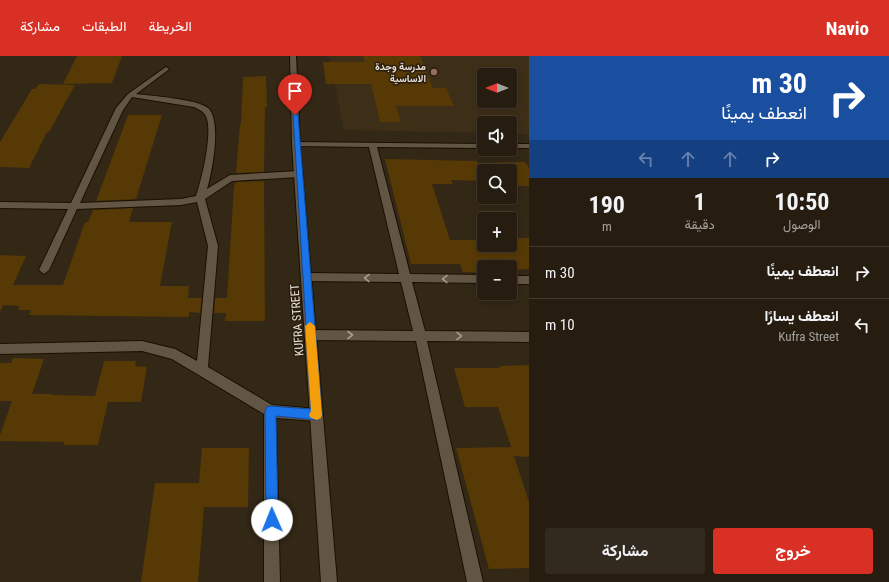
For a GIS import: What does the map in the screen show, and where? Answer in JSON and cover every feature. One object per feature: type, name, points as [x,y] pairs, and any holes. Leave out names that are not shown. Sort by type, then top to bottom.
[{"type":"street","name":"KUFRA STREET","points":[[293,56],[296,144],[330,582]]},
{"type":"street","points":[[44,270],[119,110],[130,95],[166,69]]},
{"type":"street","points":[[130,95],[196,105],[206,110],[210,120],[211,143],[206,180],[200,198],[213,246],[202,370]]},
{"type":"street","points":[[296,144],[477,146]]},
{"type":"street","points":[[372,145],[420,335],[475,582]]},
{"type":"street","points":[[517,146],[529,146]]},
{"type":"street","points":[[0,205],[73,206],[182,202],[200,198],[230,178],[299,174]]},
{"type":"street","points":[[306,277],[477,279]]},
{"type":"street","points":[[517,280],[529,280]]},
{"type":"street","points":[[311,335],[529,337]]},
{"type":"street","points":[[0,349],[142,346],[175,354],[270,411],[317,415]]},
{"type":"street","points":[[270,411],[272,582]]},
{"type":"shaded area","points":[[329,56],[529,56],[529,134],[517,134],[517,116],[477,116],[477,133],[344,130]]},
{"type":"building","points":[[77,56],[122,56],[112,83],[63,84]]},
{"type":"building","points":[[363,56],[420,56],[433,88],[446,88],[454,106],[396,106],[401,122],[380,122],[371,84],[326,84],[323,62],[365,62]]},
{"type":"building","points":[[266,76],[267,107],[265,107],[264,172],[236,173],[241,125],[243,77]]},
{"type":"building","points":[[39,84],[75,85],[49,132],[47,132],[29,168],[0,167],[0,142],[32,89],[35,89]]},
{"type":"building","points":[[128,115],[162,115],[136,199],[96,201]]},
{"type":"building","points":[[385,159],[477,161],[478,163],[525,162],[529,168],[529,186],[517,186],[517,164],[477,164],[477,181],[451,180],[453,184],[432,184],[450,240],[477,240],[477,252],[517,252],[517,238],[529,238],[529,269],[517,270],[517,260],[477,260],[477,273],[463,272],[460,264],[411,264]]},
{"type":"building","points":[[264,181],[265,321],[225,321],[226,313],[214,313],[215,298],[227,298],[234,186],[236,182]]},
{"type":"building","points":[[133,208],[129,222],[172,222],[160,286],[189,286],[188,298],[202,298],[200,313],[189,312],[189,317],[29,315],[31,310],[18,310],[20,306],[3,305],[0,312],[0,255],[26,256],[13,285],[63,285],[85,222],[88,222],[93,210]]},
{"type":"building","points":[[13,358],[44,359],[32,394],[52,395],[95,396],[104,361],[136,361],[135,366],[147,367],[141,402],[108,402],[98,445],[64,445],[64,442],[0,441],[0,435],[12,401],[0,401],[0,363],[11,363]]},
{"type":"building","points":[[529,365],[529,457],[514,456],[498,407],[465,407],[454,368],[500,368],[499,366]]},
{"type":"building","points":[[511,447],[529,502],[529,568],[489,569],[456,448]]},
{"type":"building","points":[[202,448],[249,448],[248,507],[204,507],[198,582],[141,582],[155,483],[199,483]]},
{"type":"slow traffic","points":[[310,326],[317,415],[315,415]]},
{"type":"place","name":"مدرسة وجدة الاساسية","points":[[434,72]]},
{"type":"route","points":[[272,520],[270,411],[317,415],[295,115]]}]
